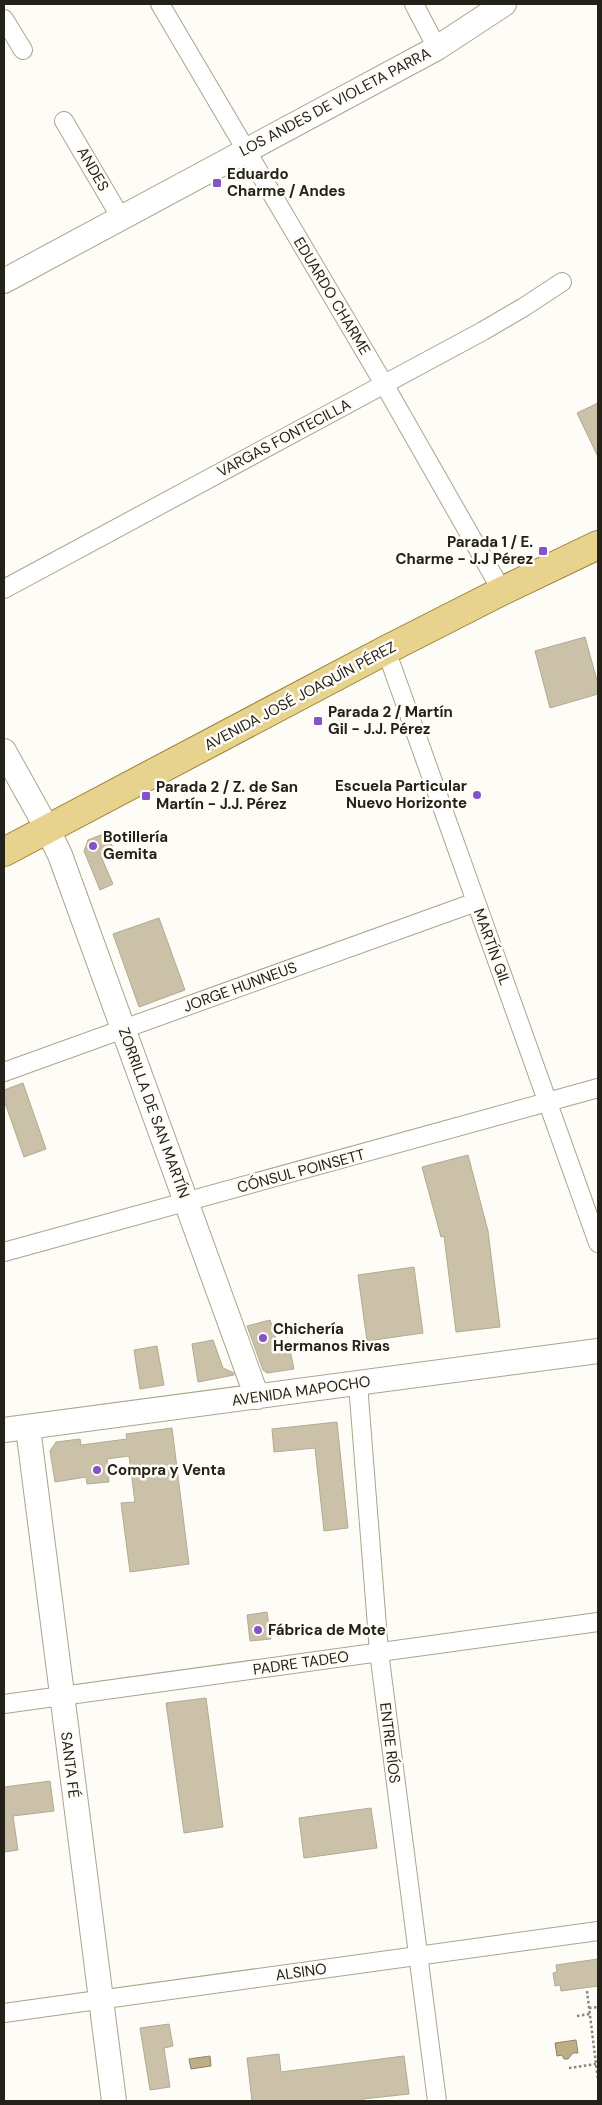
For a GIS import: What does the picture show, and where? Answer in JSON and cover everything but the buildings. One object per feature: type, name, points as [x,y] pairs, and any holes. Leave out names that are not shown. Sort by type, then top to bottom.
[{"type":"main road","name":"AVENIDA JOSÉ JOAQUÍN PÉREZ","points":[[4,852],[386,650],[598,545]]},
{"type":"street","name":"EDUARDO CHARME","points":[[160,4],[384,384],[502,591]]},
{"type":"street","points":[[414,4],[437,48]]},
{"type":"street","name":"LOS ANDES DE VIOLETA PARRA","points":[[4,281],[437,48],[504,4]]},
{"type":"street","points":[[4,19],[23,50]]},
{"type":"street","name":"ANDES","points":[[64,121],[121,218]]},
{"type":"street","name":"VARGAS FONTECILLA","points":[[4,589],[504,320],[562,282]]},
{"type":"street","name":"MARTÍN GIL","points":[[386,650],[598,1243]]},
{"type":"street","name":"ZORRILLA DE SAN MARTÍN","points":[[4,752],[60,855],[257,1397]]},
{"type":"street","name":"JORGE HUNNEUS","points":[[4,1072],[476,902]]},
{"type":"street","name":"CÓNSUL POINSETT","points":[[4,1252],[598,1088]]},
{"type":"street","name":"AVENIDA MAPOCHO","points":[[4,1430],[598,1351]]},
{"type":"street","name":"ENTRE RÍOS","points":[[358,1384],[379,1652],[437,2101]]},
{"type":"street","name":"SANTA FÉ","points":[[28,1428],[114,2101]]},
{"type":"street","name":"PADRE TADEO","points":[[4,1704],[598,1622]]},
{"type":"street","name":"ALSINO","points":[[4,2013],[598,1931]]},
{"type":"path","points":[[587,1991],[598,2080]]},
{"type":"path","points":[[589,2008],[598,2007]]},
{"type":"path","points":[[577,2016],[590,2014]]},
{"type":"path","points":[[569,2068],[596,2064]]},
{"type":"shaded area","points":[[576,2040],[578,2053],[573,2053],[568,2059],[564,2059],[562,2055],[557,2056],[555,2043]]},
{"type":"shaded area","points":[[210,2056],[211,2066],[191,2069],[189,2059]]},
{"type":"place","name":"Eduardo Charme / Andes","points":[[217,183]]},
{"type":"place","name":"Parada 1 / E. Charme - J.J Pérez","points":[[543,551]]},
{"type":"place","name":"Parada 2 / Martín Gil - J.J. Pérez","points":[[318,721]]},
{"type":"place","name":"Escuela Particular Nuevo Horizonte","points":[[477,795]]},
{"type":"place","name":"Parada 2 / Z. de San Martín - J.J. Pérez","points":[[146,796]]},
{"type":"place","name":"Botillería Gemita","points":[[93,846]]},
{"type":"place","name":"Chichería Hermanos Rivas","points":[[263,1338]]},
{"type":"place","name":"Compra y Venta","points":[[97,1470]]},
{"type":"place","name":"Fábrica de Mote","points":[[258,1630]]}]
